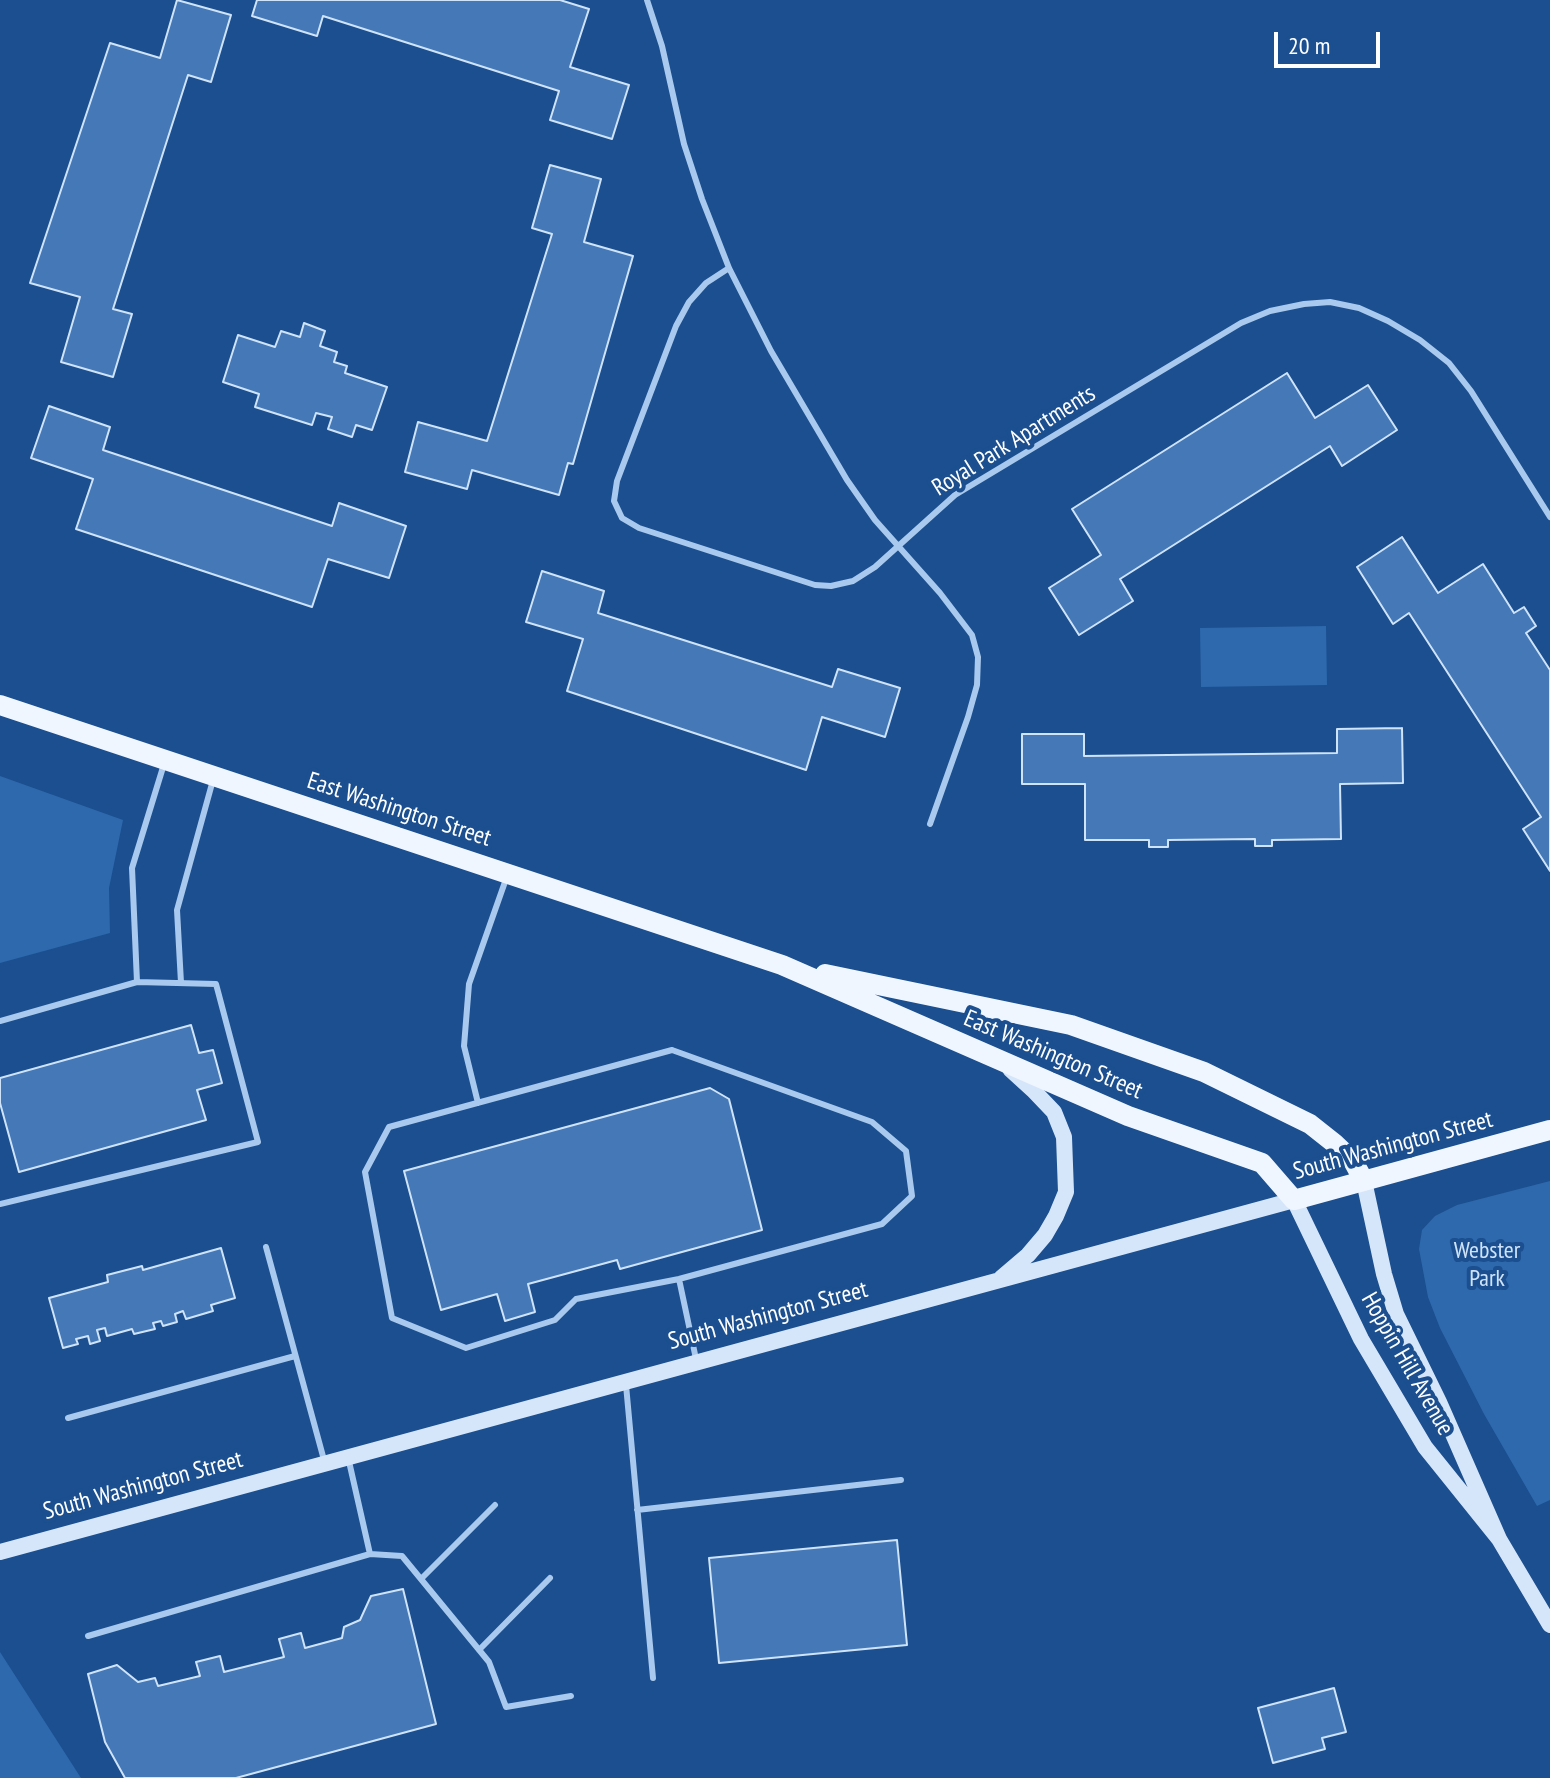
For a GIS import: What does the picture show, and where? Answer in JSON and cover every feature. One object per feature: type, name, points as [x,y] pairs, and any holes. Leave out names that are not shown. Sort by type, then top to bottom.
[{"type":"main road","name":"East Washington Street","points":[[0,705],[782,965],[1128,1116],[1262,1163],[1294,1200]]},
{"type":"main road","name":"East Washington Street","points":[[782,965],[1071,1025],[1204,1072],[1310,1124],[1353,1161],[1364,1181]]},
{"type":"main road","points":[[998,1281],[1028,1255],[1045,1235],[1066,1192],[1064,1137],[1054,1112],[1003,1062]]},
{"type":"main road","name":"South Washington Street","points":[[0,1552],[1550,1130]]},
{"type":"main road","name":"Hoppin Hill Avenue","points":[[1364,1181],[1396,1314],[1439,1402],[1499,1539],[1550,1625]]},
{"type":"main road","name":"Hoppin Hill Avenue","points":[[1294,1200],[1361,1339],[1425,1447],[1499,1539]]},
{"type":"lane","points":[[647,0],[662,46],[684,144],[702,199],[729,268],[771,351],[847,480],[875,520],[972,635],[978,657],[977,685],[930,824]]},
{"type":"lane","name":"Royal Park Apartments","points":[[729,268],[706,283],[689,302],[676,326],[617,481],[614,501],[622,518],[639,528],[815,585],[831,586],[853,581],[875,567],[955,495],[1241,323],[1270,311],[1304,304],[1330,302],[1359,308],[1420,340],[1449,363],[1471,391],[1550,517]]},
{"type":"lane","points":[[137,982],[132,868],[166,761]]},
{"type":"lane","points":[[181,983],[177,910],[214,776]]},
{"type":"lane","points":[[478,1103],[464,1046],[469,984],[508,874]]},
{"type":"lane","points":[[0,1021],[137,982],[216,984],[258,1142],[0,1204]]},
{"type":"lane","points":[[672,1050],[872,1122],[906,1151],[912,1196],[882,1224],[679,1279],[576,1299],[555,1320],[466,1348],[392,1318],[365,1172],[389,1127],[478,1103],[672,1050]]},
{"type":"lane","points":[[266,1247],[324,1464]]},
{"type":"lane","points":[[679,1279],[696,1363]]},
{"type":"lane","points":[[68,1418],[295,1356]]},
{"type":"lane","points":[[625,1382],[653,1678]]},
{"type":"lane","points":[[348,1457],[370,1554]]},
{"type":"lane","points":[[637,1510],[901,1480]]},
{"type":"lane","points":[[421,1579],[495,1505]]},
{"type":"lane","points":[[88,1636],[370,1554],[402,1556],[489,1662],[506,1707],[571,1696]]},
{"type":"lane","points":[[479,1650],[550,1578]]},
{"type":"green space","points":[[1326,626],[1327,685],[1201,687],[1200,628]]},
{"type":"green space","points":[[0,776],[123,820],[109,888],[110,933],[0,963]]},
{"type":"green space","name":"Webster Park","points":[[1550,1181],[1550,1500],[1537,1506],[1484,1414],[1440,1328],[1428,1297],[1419,1249],[1422,1230],[1435,1216],[1457,1205]]},
{"type":"green space","points":[[0,1652],[81,1778],[0,1778]]},
{"type":"building","points":[[177,0],[231,15],[211,82],[188,75],[113,309],[132,314],[113,377],[61,362],[80,297],[30,283],[110,43],[160,58]]},
{"type":"building","points":[[257,0],[560,0],[589,9],[570,67],[629,85],[612,139],[550,120],[559,91],[323,16],[317,36],[252,16]]},
{"type":"building","points":[[550,165],[601,179],[584,242],[633,256],[573,464],[568,463],[559,495],[472,470],[467,489],[405,472],[418,422],[487,441],[552,234],[532,228]]},
{"type":"building","points":[[304,323],[325,331],[320,346],[337,352],[334,362],[347,366],[345,373],[387,387],[372,430],[356,425],[352,437],[328,429],[332,417],[316,413],[312,425],[255,407],[259,394],[223,382],[238,335],[275,347],[281,331],[300,337]]},
{"type":"building","points":[[1287,373],[1315,418],[1368,385],[1397,430],[1342,466],[1330,446],[1120,579],[1133,601],[1079,635],[1049,588],[1101,555],[1072,509]]},
{"type":"building","points":[[49,406],[110,427],[103,450],[332,526],[339,503],[406,526],[389,578],[328,559],[312,607],[76,529],[93,479],[31,458]]},
{"type":"building","points":[[1402,537],[1438,593],[1483,564],[1514,613],[1524,607],[1536,626],[1526,633],[1550,670],[1550,871],[1523,829],[1541,817],[1409,613],[1393,624],[1357,567]]},
{"type":"building","points":[[542,571],[604,591],[598,613],[832,687],[838,669],[900,688],[885,737],[822,717],[806,770],[567,691],[583,639],[526,622]]},
{"type":"building","points":[[1402,728],[1403,783],[1340,784],[1341,839],[1272,840],[1272,846],[1255,846],[1255,839],[1168,840],[1168,847],[1149,847],[1149,840],[1085,840],[1085,784],[1022,784],[1022,734],[1084,734],[1084,756],[1337,753],[1337,729]]},
{"type":"building","points":[[191,1025],[199,1053],[213,1050],[222,1083],[197,1090],[206,1120],[19,1172],[0,1103],[0,1078]]},
{"type":"building","points":[[710,1088],[729,1099],[762,1230],[620,1269],[617,1260],[528,1284],[535,1312],[505,1321],[497,1294],[441,1310],[404,1171]]},
{"type":"building","points":[[221,1248],[235,1298],[211,1305],[213,1311],[186,1319],[183,1311],[175,1314],[177,1322],[163,1326],[161,1321],[153,1323],[155,1329],[134,1334],[132,1329],[107,1336],[105,1328],[97,1330],[100,1341],[90,1344],[88,1336],[76,1339],[78,1344],[63,1348],[49,1298],[108,1282],[107,1275],[142,1266],[143,1270]]},
{"type":"building","points":[[897,1540],[907,1645],[719,1663],[709,1558]]},
{"type":"building","points":[[403,1589],[436,1724],[236,1778],[125,1778],[105,1742],[88,1674],[117,1665],[138,1682],[155,1678],[158,1686],[200,1676],[196,1662],[220,1656],[224,1672],[284,1657],[279,1639],[301,1633],[305,1648],[342,1638],[344,1627],[360,1620],[371,1596]]},
{"type":"building","points":[[1334,1688],[1346,1732],[1322,1738],[1325,1749],[1273,1763],[1258,1708]]}]
